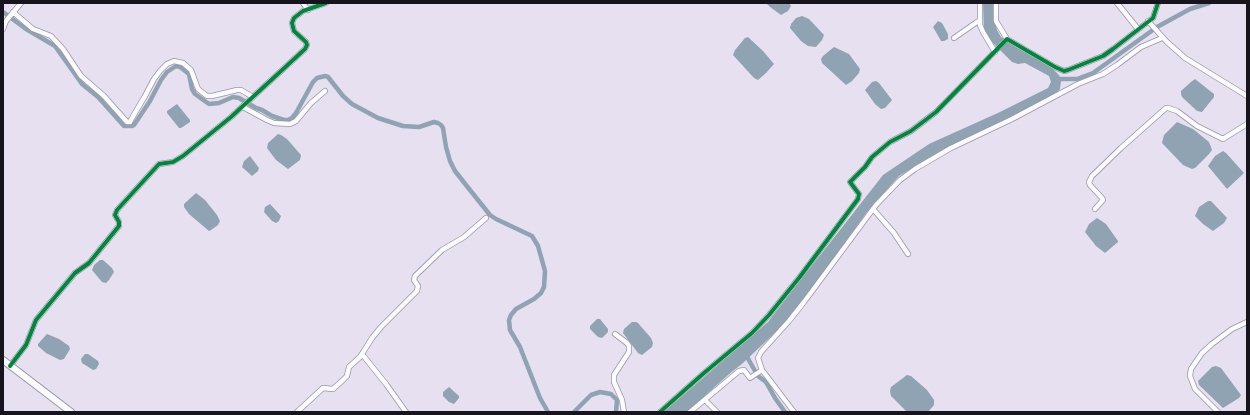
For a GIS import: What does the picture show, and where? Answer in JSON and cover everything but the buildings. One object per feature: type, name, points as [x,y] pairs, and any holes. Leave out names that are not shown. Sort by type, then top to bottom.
[{"type":"street","points":[[3,29],[6,21],[21,3]]},
{"type":"street","points":[[303,3],[308,10]]},
{"type":"street","points":[[10,366],[26,345],[36,320],[74,273],[89,263],[119,226],[119,222],[115,215],[117,210],[159,164],[177,160],[244,106],[305,49],[307,45],[306,42],[294,31],[292,23],[299,14],[326,3]]},
{"type":"street","points":[[980,3],[980,21],[982,32],[996,51]]},
{"type":"street","points":[[996,3],[996,21],[1006,40],[1064,71],[1103,56],[1149,22],[1153,18],[1158,3]]},
{"type":"street","points":[[1117,3],[1138,29]]},
{"type":"street","points":[[12,14],[33,29],[51,36],[63,48],[81,76],[104,96],[127,122],[130,122],[160,71],[167,64],[174,61],[183,63],[190,70],[198,89],[207,96],[237,90],[246,92],[252,98]]},
{"type":"street","points":[[954,38],[980,21]]},
{"type":"street","points":[[1149,22],[1157,33],[1185,58],[1247,96]]},
{"type":"street","points":[[794,412],[761,370],[758,358],[761,352],[808,297],[883,197],[900,180],[939,155],[1070,88],[1103,74],[1140,47],[1162,38]]},
{"type":"street","points":[[660,412],[704,373],[752,334],[769,315],[799,278],[858,199],[859,194],[850,182],[865,167],[872,157],[890,142],[911,131],[936,112],[1006,40]]},
{"type":"street","points":[[244,106],[253,113],[271,121],[286,125],[296,121],[325,91]]},
{"type":"street","points":[[1095,209],[1103,200],[1090,185],[1089,182],[1092,176],[1166,108],[1177,111],[1197,126],[1223,139],[1247,124]]},
{"type":"street","points":[[873,209],[894,233],[908,254]]},
{"type":"street","points":[[297,412],[324,388],[333,389],[344,380],[347,376],[349,367],[362,354],[381,327],[417,291],[418,286],[414,280],[415,276],[442,250],[464,237],[486,218]]},
{"type":"street","points":[[1218,412],[1195,389],[1190,376],[1191,369],[1202,353],[1212,344],[1232,329],[1247,322]]},
{"type":"street","points":[[615,334],[629,346],[629,352],[614,375],[614,382],[622,400],[624,412]]},
{"type":"street","points":[[362,354],[406,412]]},
{"type":"street","points":[[3,360],[71,412]]},
{"type":"street","points":[[690,412],[739,370],[744,370],[750,378],[761,370]]},
{"type":"street","points":[[705,400],[717,412]]},
{"type":"water","points":[[766,3],[789,3],[791,6],[788,11],[781,15]]},
{"type":"water","points":[[983,3],[993,3],[993,15],[997,30],[1001,37],[1052,68],[1059,75],[1061,81],[1060,89],[1053,96],[1043,102],[929,158],[899,176],[867,212],[808,294],[781,327],[743,363],[687,412],[664,412],[768,322],[883,175],[929,144],[1000,112],[1048,88],[1051,82],[1049,76],[1025,63],[1018,64],[1012,62],[984,34]]},
{"type":"water","points":[[802,16],[809,19],[824,35],[816,47],[808,46],[801,41],[790,28],[791,24],[796,18]]},
{"type":"water","points":[[938,21],[942,23],[948,34],[948,39],[944,41],[941,41],[933,27]]},
{"type":"water","points":[[748,37],[774,64],[758,80],[754,78],[733,55],[735,50],[745,38]]},
{"type":"water","points":[[834,47],[849,54],[860,69],[859,73],[852,81],[846,85],[822,63],[821,59],[823,56]]},
{"type":"water","points":[[1195,79],[1214,94],[1214,97],[1202,112],[1197,111],[1182,97],[1181,94],[1181,91]]},
{"type":"water","points":[[876,81],[892,100],[885,108],[881,109],[875,104],[865,90],[872,82]]},
{"type":"water","points":[[177,104],[190,120],[190,122],[181,128],[179,128],[167,113],[167,111]]},
{"type":"water","points":[[1177,122],[1193,129],[1209,142],[1211,147],[1212,150],[1209,154],[1195,168],[1192,169],[1183,165],[1162,143],[1164,135]]},
{"type":"water","points":[[278,134],[287,139],[301,155],[300,160],[288,169],[276,160],[267,148],[268,143]]},
{"type":"water","points":[[1223,151],[1244,173],[1227,189],[1208,166],[1215,156]]},
{"type":"water","points":[[250,156],[259,168],[258,171],[252,176],[242,167],[244,161]]},
{"type":"water","points":[[196,193],[205,200],[220,221],[218,225],[209,231],[189,214],[184,207],[184,204]]},
{"type":"water","points":[[1208,201],[1211,201],[1227,218],[1224,223],[1213,231],[1195,216],[1199,207]]},
{"type":"water","points":[[270,204],[281,216],[279,221],[276,223],[272,221],[264,212],[265,207]]},
{"type":"water","points":[[1097,218],[1106,224],[1118,241],[1105,253],[1096,246],[1085,232],[1089,224]]},
{"type":"water","points":[[100,260],[103,260],[112,268],[114,272],[106,283],[102,282],[92,270],[94,265]]},
{"type":"water","points":[[597,319],[600,319],[608,329],[608,332],[602,338],[598,337],[590,329],[590,326]]},
{"type":"water","points":[[632,322],[638,323],[651,338],[653,343],[652,347],[642,355],[638,353],[623,333],[624,329]]},
{"type":"water","points":[[47,334],[59,339],[69,346],[70,349],[64,359],[60,360],[46,353],[38,346]]},
{"type":"water","points":[[85,354],[88,354],[98,361],[99,364],[96,369],[93,370],[82,363],[81,359]]},
{"type":"water","points":[[1216,366],[1221,368],[1241,395],[1239,398],[1223,408],[1199,385],[1198,381],[1212,367]]},
{"type":"water","points":[[907,375],[911,376],[927,390],[934,400],[934,405],[928,412],[907,412],[891,396],[891,387]]},
{"type":"water","points":[[449,387],[459,396],[454,404],[449,402],[443,396],[443,392]]},
{"type":"waterway","points":[[1056,79],[1077,79],[1093,73],[1157,27],[1190,9],[1209,3]]},
{"type":"waterway","points":[[3,12],[26,29],[55,46],[82,84],[98,97],[124,126],[134,125],[150,101],[161,80],[167,72],[176,66],[180,67],[189,74],[192,89],[195,94],[209,104],[219,103],[233,97],[239,98],[272,116],[288,120],[296,113],[313,82],[317,78],[325,76],[328,77],[343,96],[352,104],[378,118],[403,126],[419,127],[434,122],[441,125],[443,128],[450,161],[455,171],[490,215],[532,236],[538,246],[545,271],[544,287],[541,293],[534,299],[516,309],[509,320],[510,330],[520,347],[540,398],[548,412]]},
{"type":"waterway","points":[[746,355],[758,376],[766,382],[785,412]]},
{"type":"waterway","points":[[574,412],[591,395],[600,392],[611,394],[617,400],[616,412]]},
{"type":"cycle path","points":[[10,366],[26,345],[36,320],[75,273],[89,263],[119,226],[119,222],[115,215],[117,210],[159,164],[173,162],[183,156],[231,117],[305,49],[307,45],[306,42],[294,31],[292,23],[294,18],[303,11],[326,3]]},
{"type":"cycle path","points":[[660,412],[752,333],[769,315],[799,278],[858,199],[859,194],[850,182],[865,167],[872,157],[890,142],[911,131],[936,112],[1007,39],[1064,71],[1103,56],[1113,49],[1153,18],[1158,3]]}]
